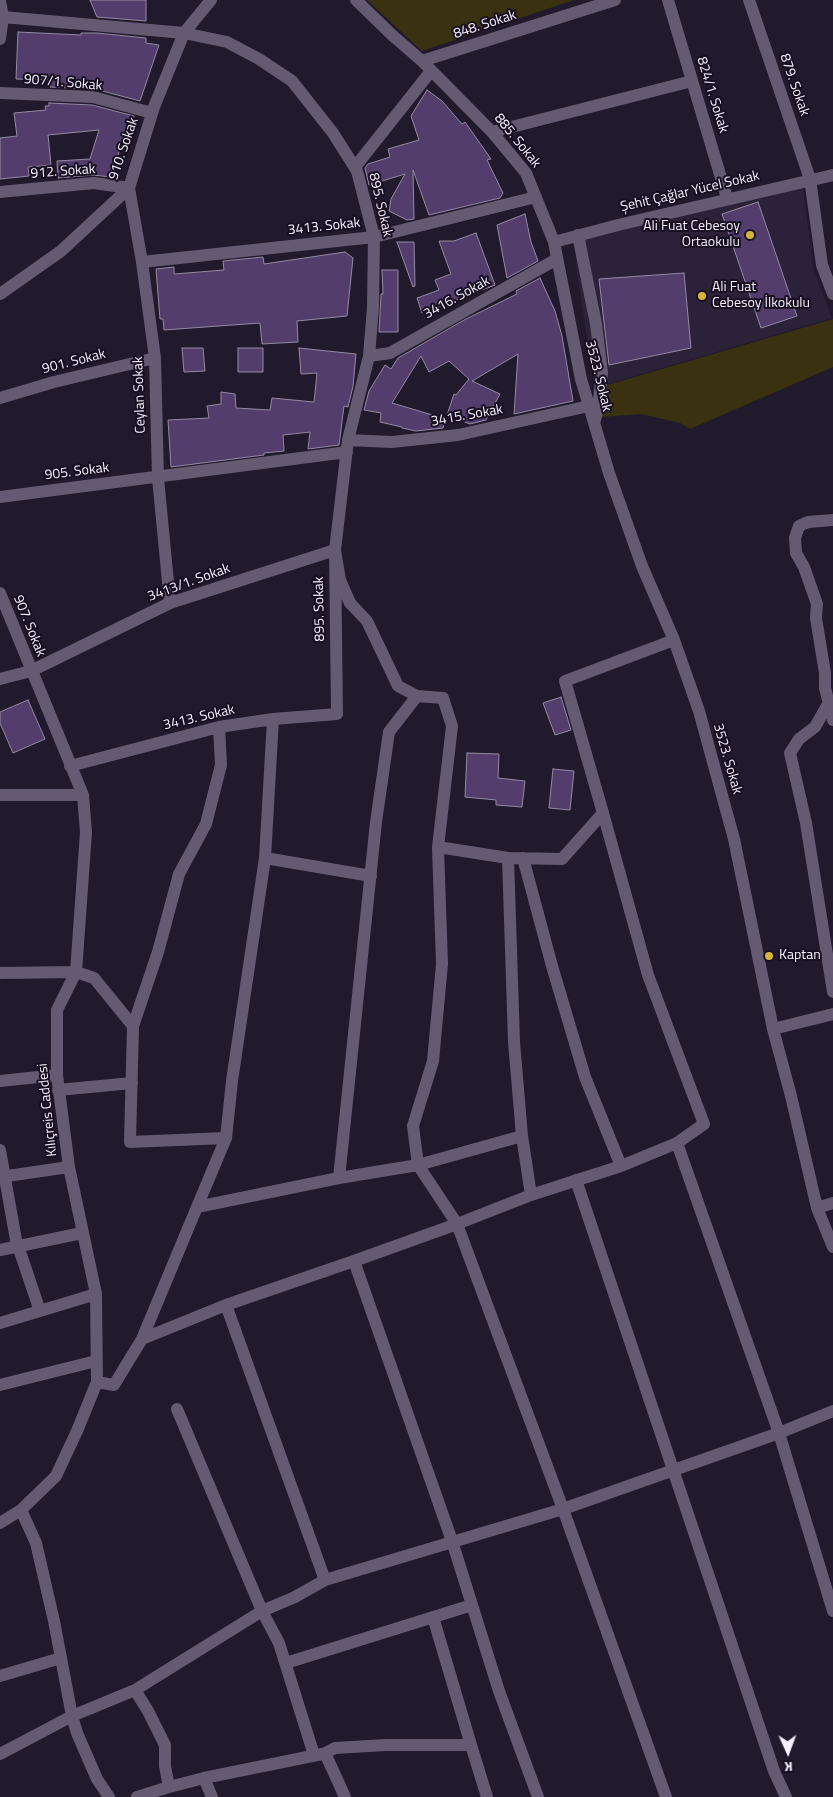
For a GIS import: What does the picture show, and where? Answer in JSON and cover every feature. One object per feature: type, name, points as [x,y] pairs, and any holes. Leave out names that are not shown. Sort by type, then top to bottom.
[{"type":"street","name":"910. Sokak","points":[[0,294],[61,251],[128,188],[152,113],[184,33],[211,0]]},
{"type":"street","name":"885. Sokak","points":[[356,0],[422,61],[492,132],[526,173],[554,242],[562,289]]},
{"type":"street","name":"848. Sokak","points":[[422,61],[593,3],[615,0]]},
{"type":"street","name":"824/1. Sokak","points":[[668,0],[727,198]]},
{"type":"street","name":"879. Sokak","points":[[749,0],[810,179],[822,266],[833,294]]},
{"type":"street","points":[[0,1],[3,17],[0,39]]},
{"type":"street","name":"895. Sokak","points":[[3,17],[184,33],[227,42],[259,59],[292,81],[333,133],[355,167],[374,237],[373,307],[369,356],[348,446],[335,550],[337,714]]},
{"type":"street","points":[[355,167],[432,71]]},
{"type":"street","points":[[492,132],[692,81]]},
{"type":"street","name":"907/1. Sokak","points":[[0,93],[93,97],[152,113]]},
{"type":"street","name":"Şehit Çağlar Yücel Sokak","points":[[554,242],[727,198],[833,174]]},
{"type":"street","name":"912. Sokak","points":[[0,192],[94,183],[128,188]]},
{"type":"street","name":"Ceylan Sokak","points":[[128,188],[142,262],[155,358],[158,478],[170,603]]},
{"type":"street","name":"3413. Sokak","points":[[142,262],[374,237],[536,196]]},
{"type":"street","points":[[578,235],[596,324],[602,373],[598,409],[594,423]]},
{"type":"street","name":"3416. Sokak","points":[[369,356],[390,353],[557,259]]},
{"type":"street","name":"3523. Sokak","points":[[562,289],[581,379],[609,474],[642,566],[674,640],[698,712],[734,839],[772,1029],[791,1096],[817,1208],[833,1246]]},
{"type":"street","name":"901. Sokak","points":[[0,398],[54,382],[155,358]]},
{"type":"street","name":"3415. Sokak","points":[[158,478],[348,446],[458,435],[589,406]]},
{"type":"street","name":"905. Sokak","points":[[0,497],[158,478]]},
{"type":"street","points":[[827,521],[808,522],[799,526],[796,538],[796,553],[804,567],[817,604],[816,618],[825,673],[825,688],[833,720]]},
{"type":"street","points":[[335,550],[340,580],[350,602],[367,621],[398,686],[417,696],[443,698],[452,726],[438,848],[442,964],[433,1061],[413,1126],[418,1165],[457,1224],[563,1508],[666,1797]]},
{"type":"street","name":"3413/1. Sokak","points":[[0,679],[31,671],[170,603],[335,550]]},
{"type":"street","name":"907. Sokak","points":[[0,593],[31,671]]},
{"type":"street","points":[[142,1339],[226,1305],[457,1224],[531,1195],[621,1166],[677,1143],[704,1124],[648,975],[565,681],[674,640]]},
{"type":"street","name":"Kılıçreis Caddesi","points":[[0,1523],[21,1510],[56,1476],[97,1382],[96,1294],[69,1167],[57,1075],[57,1010],[76,972],[86,832],[83,795],[31,671]]},
{"type":"street","points":[[339,1178],[376,822],[389,732],[417,696]]},
{"type":"street","points":[[828,704],[815,727],[798,739],[790,753],[806,823],[833,992]]},
{"type":"street","name":"3413. Sokak","points":[[70,766],[219,727],[273,718],[337,714]]},
{"type":"street","points":[[97,1382],[114,1385],[142,1339],[226,1138],[232,1081],[265,858],[273,718]]},
{"type":"street","points":[[219,727],[221,765],[206,824],[179,874],[158,952],[133,1026],[130,1142],[226,1138]]},
{"type":"street","points":[[0,796],[83,795]]},
{"type":"street","points":[[438,848],[508,858],[562,859],[603,813]]},
{"type":"street","points":[[265,858],[371,876]]},
{"type":"street","points":[[508,858],[514,1042],[522,1136],[531,1195]]},
{"type":"street","points":[[523,858],[552,966],[585,1077],[621,1166]]},
{"type":"street","points":[[0,974],[76,972],[94,978],[133,1026]]},
{"type":"street","points":[[772,1029],[833,1014]]},
{"type":"street","points":[[0,1081],[57,1075]]},
{"type":"street","points":[[58,1090],[132,1083]]},
{"type":"street","points":[[197,1207],[339,1178],[418,1165],[522,1136]]},
{"type":"street","points":[[677,1143],[779,1433],[833,1611]]},
{"type":"street","points":[[0,1150],[2,1177],[18,1247],[40,1310]]},
{"type":"street","points":[[2,1177],[69,1167]]},
{"type":"street","points":[[576,1180],[774,1771],[786,1797]]},
{"type":"street","points":[[817,1208],[833,1203]]},
{"type":"street","points":[[0,1250],[82,1233]]},
{"type":"street","points":[[354,1261],[452,1541],[499,1691],[538,1797]]},
{"type":"street","points":[[0,1323],[96,1294]]},
{"type":"street","points":[[226,1305],[325,1580]]},
{"type":"street","points":[[0,1385],[96,1360]]},
{"type":"street","points":[[178,1409],[262,1610],[279,1643],[319,1754],[345,1797]]},
{"type":"street","points":[[0,1754],[72,1716],[136,1690],[262,1610],[295,1596],[325,1580],[563,1508],[779,1433],[833,1411]]},
{"type":"street","points":[[21,1510],[36,1544],[54,1621],[72,1716],[77,1733],[103,1795]]},
{"type":"street","points":[[286,1663],[472,1605]]},
{"type":"street","points":[[433,1617],[487,1797]]},
{"type":"street","points":[[0,1676],[61,1658]]},
{"type":"street","points":[[136,1690],[165,1745],[165,1766],[170,1786]]},
{"type":"street","points":[[137,1797],[170,1786],[319,1754],[335,1748],[471,1745]]},
{"type":"street","points":[[204,1778],[212,1797]]},
{"type":"shaded area","points":[[367,0],[574,0],[422,51]]},
{"type":"shaded area","name":"Ali Fuat Cebesoy İlkokulu","points":[[802,184],[814,270],[832,318],[595,388],[577,274],[575,239]]},
{"type":"shaded area","points":[[833,319],[833,367],[690,429],[680,423],[641,414],[602,417],[597,388]]},
{"type":"building","points":[[90,0],[146,0],[146,21],[97,17]]},
{"type":"building","points":[[18,32],[81,35],[81,33],[97,33],[146,38],[146,43],[159,45],[140,101],[95,89],[50,87],[50,80],[16,79]]},
{"type":"building","points":[[427,90],[442,101],[462,124],[465,122],[491,159],[487,160],[503,193],[500,198],[429,215],[413,170],[414,219],[407,220],[389,211],[391,199],[405,174],[369,185],[365,168],[368,164],[390,157],[388,149],[419,140],[411,116]]},
{"type":"building","points":[[49,103],[92,105],[134,116],[132,125],[128,124],[111,177],[93,175],[58,178],[57,161],[90,159],[99,130],[48,135],[51,165],[28,167],[29,176],[0,179],[0,138],[17,136],[14,113],[46,110],[45,106],[49,106]]},
{"type":"building","points":[[758,202],[797,316],[761,328],[722,214]]},
{"type":"building","points":[[525,214],[531,242],[538,261],[507,278],[497,225]]},
{"type":"building","points":[[476,233],[495,285],[422,313],[417,298],[439,290],[435,280],[451,274],[439,241],[454,241]]},
{"type":"building","points":[[397,242],[414,242],[415,286],[413,287]]},
{"type":"building","points":[[345,252],[353,258],[347,316],[297,321],[298,342],[262,344],[260,323],[164,330],[163,319],[160,319],[156,269],[174,267],[174,274],[224,270],[223,261],[263,257],[264,264]]},
{"type":"building","points":[[382,270],[398,270],[398,332],[379,332],[381,294],[383,294]]},
{"type":"building","points":[[684,273],[691,348],[609,365],[599,279]]},
{"type":"building","points":[[540,278],[555,311],[562,336],[573,401],[514,414],[518,354],[472,381],[500,394],[486,420],[470,424],[447,415],[454,394],[456,395],[469,379],[449,361],[429,372],[421,356],[392,403],[446,419],[443,428],[416,431],[402,428],[380,422],[381,413],[364,410],[369,391],[385,365],[391,369],[398,358],[464,320],[517,294],[516,291]]},
{"type":"building","points":[[182,348],[203,348],[205,371],[184,372]]},
{"type":"building","points":[[238,348],[263,348],[263,372],[238,372]]},
{"type":"building","points":[[299,348],[356,354],[353,386],[348,407],[344,406],[339,445],[308,449],[310,432],[283,435],[284,451],[171,467],[168,420],[209,418],[207,406],[221,404],[221,392],[235,394],[236,408],[270,410],[272,398],[314,402],[317,373],[301,374]]},
{"type":"building","points":[[561,697],[571,730],[555,735],[543,703]]},
{"type":"building","points":[[28,700],[45,739],[13,753],[0,723],[0,712]]},
{"type":"building","points":[[467,753],[499,754],[498,778],[525,781],[522,807],[496,805],[496,800],[465,797]]},
{"type":"building","points":[[553,769],[574,771],[570,810],[549,808]]},
{"type":"place","name":"Ali Fuat Cebesoy Ortaokulu","points":[[750,235]]},
{"type":"place","name":"Ali Fuat Cebesoy İlkokulu","points":[[702,296]]},
{"type":"place","name":"Kaptan","points":[[769,956]]}]
